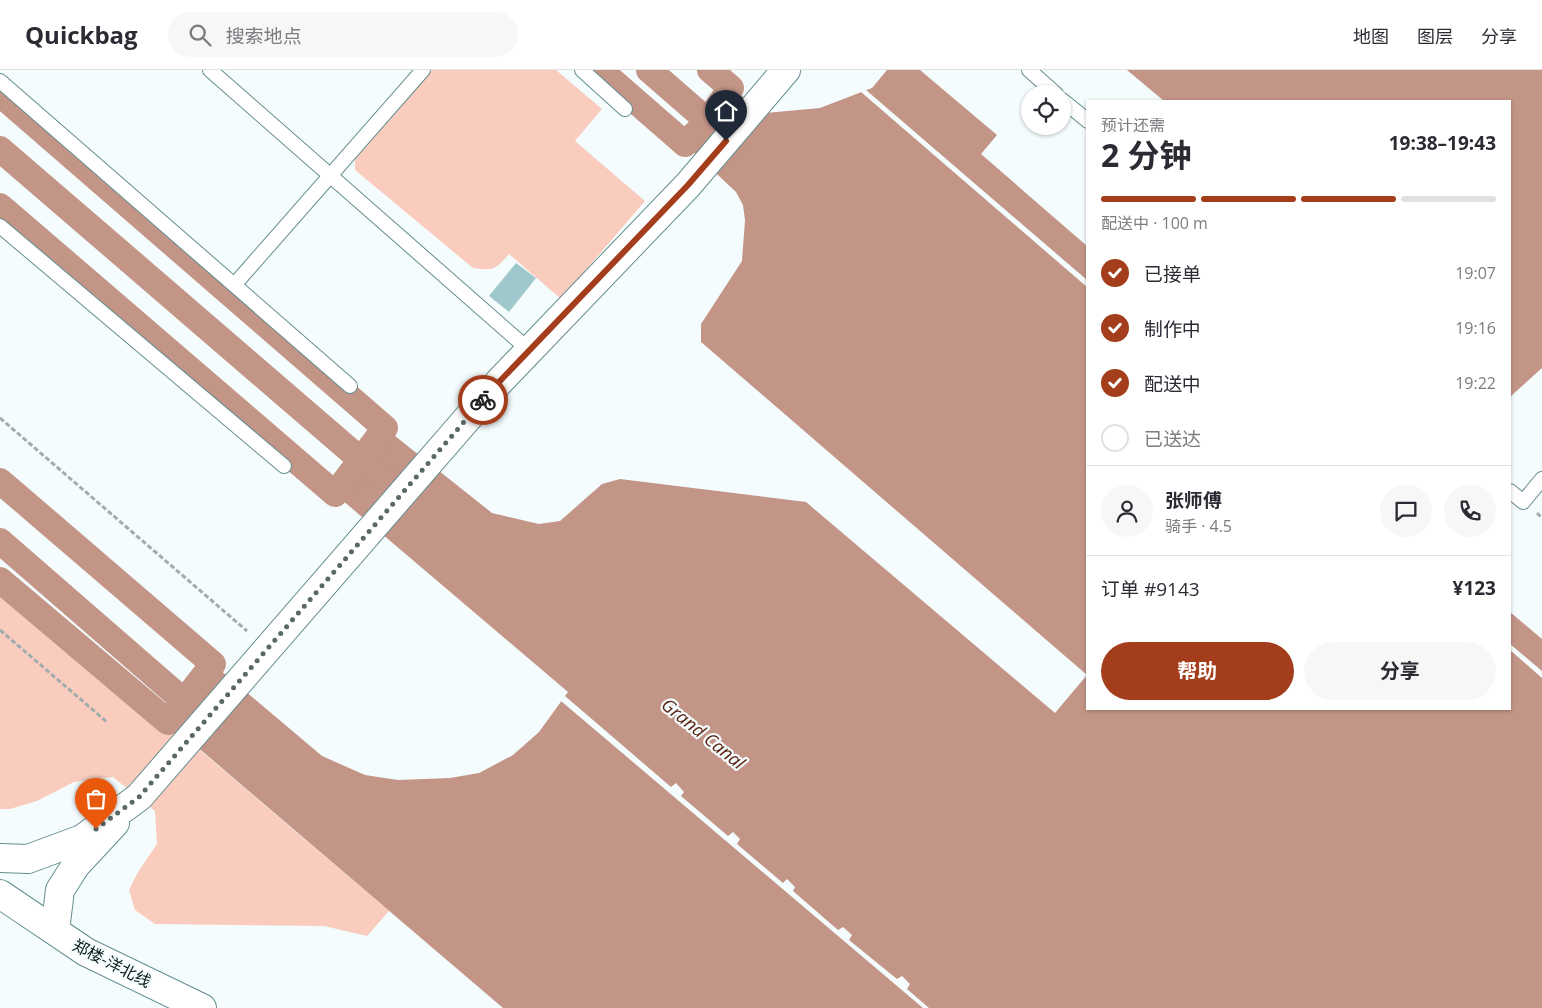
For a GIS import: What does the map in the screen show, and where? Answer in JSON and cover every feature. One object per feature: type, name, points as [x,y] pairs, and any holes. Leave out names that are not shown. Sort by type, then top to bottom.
[{"type":"main road","points":[[55,932],[60,890],[76,865],[139,797],[499,382],[688,185],[781,75]]},
{"type":"main road","points":[[0,858],[28,859],[82,839],[139,797]]},
{"type":"main road","name":"郑楼-洋北线","points":[[0,894],[86,952],[202,1008]]},
{"type":"lane","points":[[210,70],[530,350]]},
{"type":"lane","points":[[235,284],[423,70]]},
{"type":"lane","points":[[582,70],[625,109]]},
{"type":"lane","points":[[1029,70],[1046,85]]},
{"type":"lane","points":[[0,81],[350,386]]},
{"type":"lane","points":[[1071,108],[1086,120]]},
{"type":"lane","points":[[0,226],[284,466]]},
{"type":"lane","points":[[1511,492],[1522,502],[1542,479]]},
{"type":"path","points":[[0,418],[247,631]]},
{"type":"path","points":[[0,630],[107,722]]},
{"type":"shaded area","points":[[432,70],[556,70],[602,109],[575,141],[645,201],[561,299],[509,254],[494,268],[473,268],[355,170],[355,159]]},
{"type":"shaded area","points":[[0,580],[389,911],[367,936],[324,926],[155,924],[135,910],[129,890],[138,872],[157,844],[155,811],[113,777],[74,782],[37,801],[10,809],[0,809]]},
{"type":"water","points":[[887,70],[920,70],[997,135],[981,154],[1086,245],[1086,674],[701,342],[701,324],[742,261],[745,220],[743,205],[736,192],[685,144],[708,121],[731,88],[765,113],[820,108],[872,88]]},
{"type":"water","points":[[1127,70],[1542,70],[1542,368],[1511,396],[1511,100],[1163,100]]},
{"type":"water","name":"Grand Canal","points":[[385,428],[492,513],[539,524],[560,521],[602,484],[620,479],[806,502],[1055,713],[1086,676],[1086,710],[1511,710],[1511,613],[1542,639],[1542,1008],[503,1008],[168,722],[213,664],[322,756],[365,775],[398,780],[450,778],[479,773],[513,755],[539,732],[568,692],[335,494]]},
{"type":"pier","points":[[866,90],[1086,279],[1086,286],[861,92]]},
{"type":"pier","points":[[1511,645],[1542,671],[1542,678],[1511,651]]},
{"type":"pier","points":[[565,696],[671,787],[676,783],[684,792],[681,796],[728,836],[733,832],[740,839],[737,844],[783,883],[787,879],[795,887],[793,891],[838,930],[843,927],[852,935],[849,940],[897,979],[902,976],[910,984],[907,989],[929,1008],[923,1008],[561,701]]},
{"type":"building","points":[[516,263],[536,278],[509,312],[489,296]]},
{"type":"waterway","points":[[600,70],[685,144],[708,121],[731,88],[710,70]]},
{"type":"waterway","points":[[649,70],[734,144]]},
{"type":"waterway","points":[[0,94],[385,428],[335,494],[0,206]]},
{"type":"waterway","points":[[0,149],[389,483]]},
{"type":"waterway","points":[[0,481],[213,664],[168,722],[0,580]]},
{"type":"waterway","points":[[0,541],[184,701],[214,720]]},
{"type":"way so far","points":[[96,829],[139,797],[483,400]]},
{"type":"route","points":[[483,400],[688,185],[726,141]]}]
